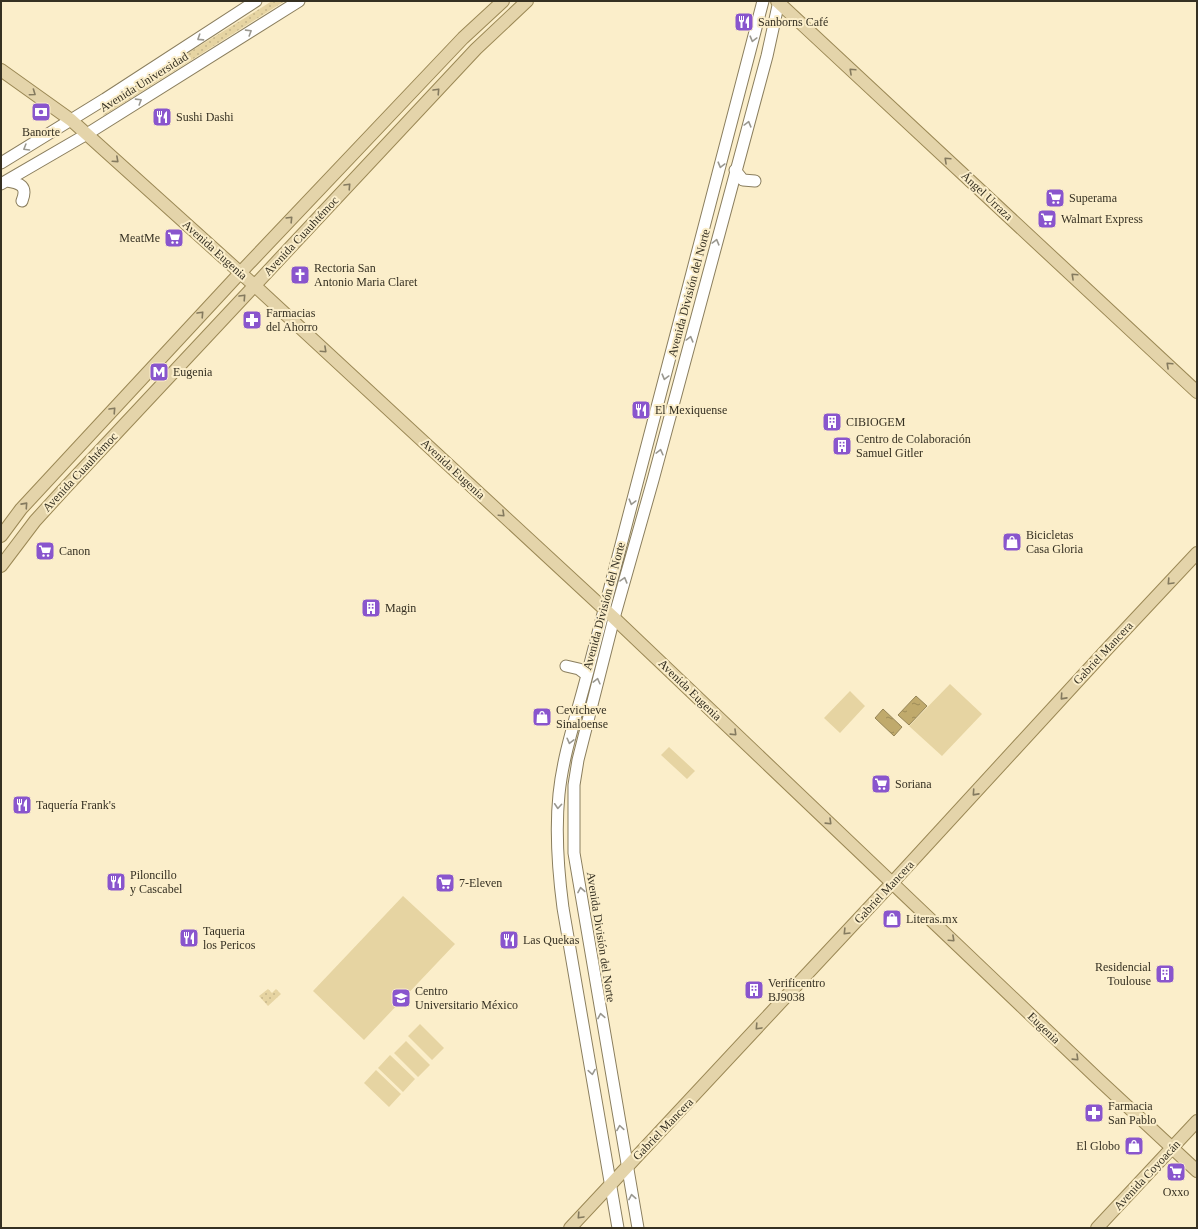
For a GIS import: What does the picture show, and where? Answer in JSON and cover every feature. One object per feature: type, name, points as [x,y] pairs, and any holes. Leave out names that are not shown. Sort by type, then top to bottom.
[{"type":"main road","name":"Avenida Universidad","points":[[1,163],[72,120],[256,1]]},
{"type":"main road","name":"Avenida Universidad","points":[[4,182],[87,134],[299,1]]},
{"type":"main road","name":"Avenida Cuauhtémoc","points":[[1,536],[21,509],[240,273],[463,38],[503,1]]},
{"type":"main road","name":"Avenida Cuauhtémoc","points":[[1,566],[36,521],[66,487],[254,285],[476,49],[527,1]]},
{"type":"main road","name":"Avenida División del Norte","points":[[618,1228],[563,908],[557,858],[559,794],[563,768],[763,1]]},
{"type":"main road","name":"Avenida División del Norte","points":[[638,1228],[574,853],[574,785],[578,760],[614,618],[653,480],[735,170],[767,56],[778,2]]},
{"type":"main road","name":"Ángel Urraza","points":[[778,2],[1197,392]]},
{"type":"main road","name":"Avenida Eugenia","points":[[1,70],[72,120],[254,285],[614,618],[892,884]]},
{"type":"main road","points":[[735,170],[743,180],[755,181]]},
{"type":"main road","points":[[4,182],[18,183],[23,187],[25,194],[22,201]]},
{"type":"main road","name":"Gabriel Mancera","points":[[570,1228],[892,884],[1197,553]]},
{"type":"main road","points":[[566,666],[575,667],[587,675]]},
{"type":"main road","name":"Eugenia","points":[[892,884],[1197,1171]]},
{"type":"main road","name":"Avenida Coyoacán","points":[[1097,1228],[1197,1121]]},
{"type":"shaded area","points":[[272,1],[285,1],[103,116],[107,103]]},
{"type":"shaded area","points":[[950,684],[982,714],[942,756],[909,726]]},
{"type":"shaded area","points":[[850,691],[865,706],[840,733],[824,718]]},
{"type":"shaded area","points":[[669,747],[695,771],[687,779],[661,755]]},
{"type":"shaded area","points":[[403,896],[455,944],[364,1040],[313,991]]},
{"type":"shaded area","points":[[268,989],[272,993],[276,989],[281,994],[268,1006],[259,996]]},
{"type":"shaded area","points":[[420,1024],[444,1048],[432,1060],[408,1036]]},
{"type":"shaded area","points":[[406,1041],[430,1065],[418,1077],[394,1053]]},
{"type":"shaded area","points":[[390,1055],[415,1079],[403,1092],[378,1068]]},
{"type":"shaded area","points":[[376,1070],[401,1094],[389,1107],[364,1083]]},
{"type":"water","points":[[916,696],[927,706],[909,725],[898,715]]},
{"type":"water","points":[[883,709],[902,727],[894,736],[875,718]]},
{"type":"place","name":"Sanborns Café","points":[[744,22]]},
{"type":"place","name":"Banorte","points":[[41,112]]},
{"type":"place","name":"Sushi Dashi","points":[[162,117]]},
{"type":"place","name":"Superama","points":[[1055,198]]},
{"type":"place","name":"Walmart Express","points":[[1047,219]]},
{"type":"place","name":"MeatMe","points":[[174,238]]},
{"type":"place","name":"Rectoria San Antonio Maria Claret","points":[[300,275]]},
{"type":"place","name":"Farmacias del Ahorro","points":[[252,320]]},
{"type":"place","name":"Eugenia","points":[[159,372]]},
{"type":"place","name":"El Mexiquense","points":[[641,410]]},
{"type":"place","name":"CIBIOGEM","points":[[832,422]]},
{"type":"place","name":"Centro de Colaboración Samuel Gitler","points":[[842,446]]},
{"type":"place","name":"Bicicletas Casa Gloria","points":[[1012,542]]},
{"type":"place","name":"Canon","points":[[45,551]]},
{"type":"place","name":"Magin","points":[[371,608]]},
{"type":"place","name":"Cevicheve Sinaloense","points":[[542,717]]},
{"type":"place","name":"Soriana","points":[[881,784]]},
{"type":"place","name":"Taquería Frank's","points":[[22,805]]},
{"type":"place","name":"Piloncillo y Cascabel","points":[[116,882]]},
{"type":"place","name":"7-Eleven","points":[[445,883]]},
{"type":"place","name":"Literas.mx","points":[[892,919]]},
{"type":"place","name":"Taqueria los Pericos","points":[[189,938]]},
{"type":"place","name":"Las Quekas","points":[[509,940]]},
{"type":"place","name":"Residencial Toulouse","points":[[1165,974]]},
{"type":"place","name":"Verificentro BJ9038","points":[[754,990]]},
{"type":"place","name":"Centro Universitario México","points":[[401,998]]},
{"type":"place","name":"Farmacia San Pablo","points":[[1094,1113]]},
{"type":"place","name":"El Globo","points":[[1134,1146]]},
{"type":"place","name":"Oxxo","points":[[1176,1172]]}]
